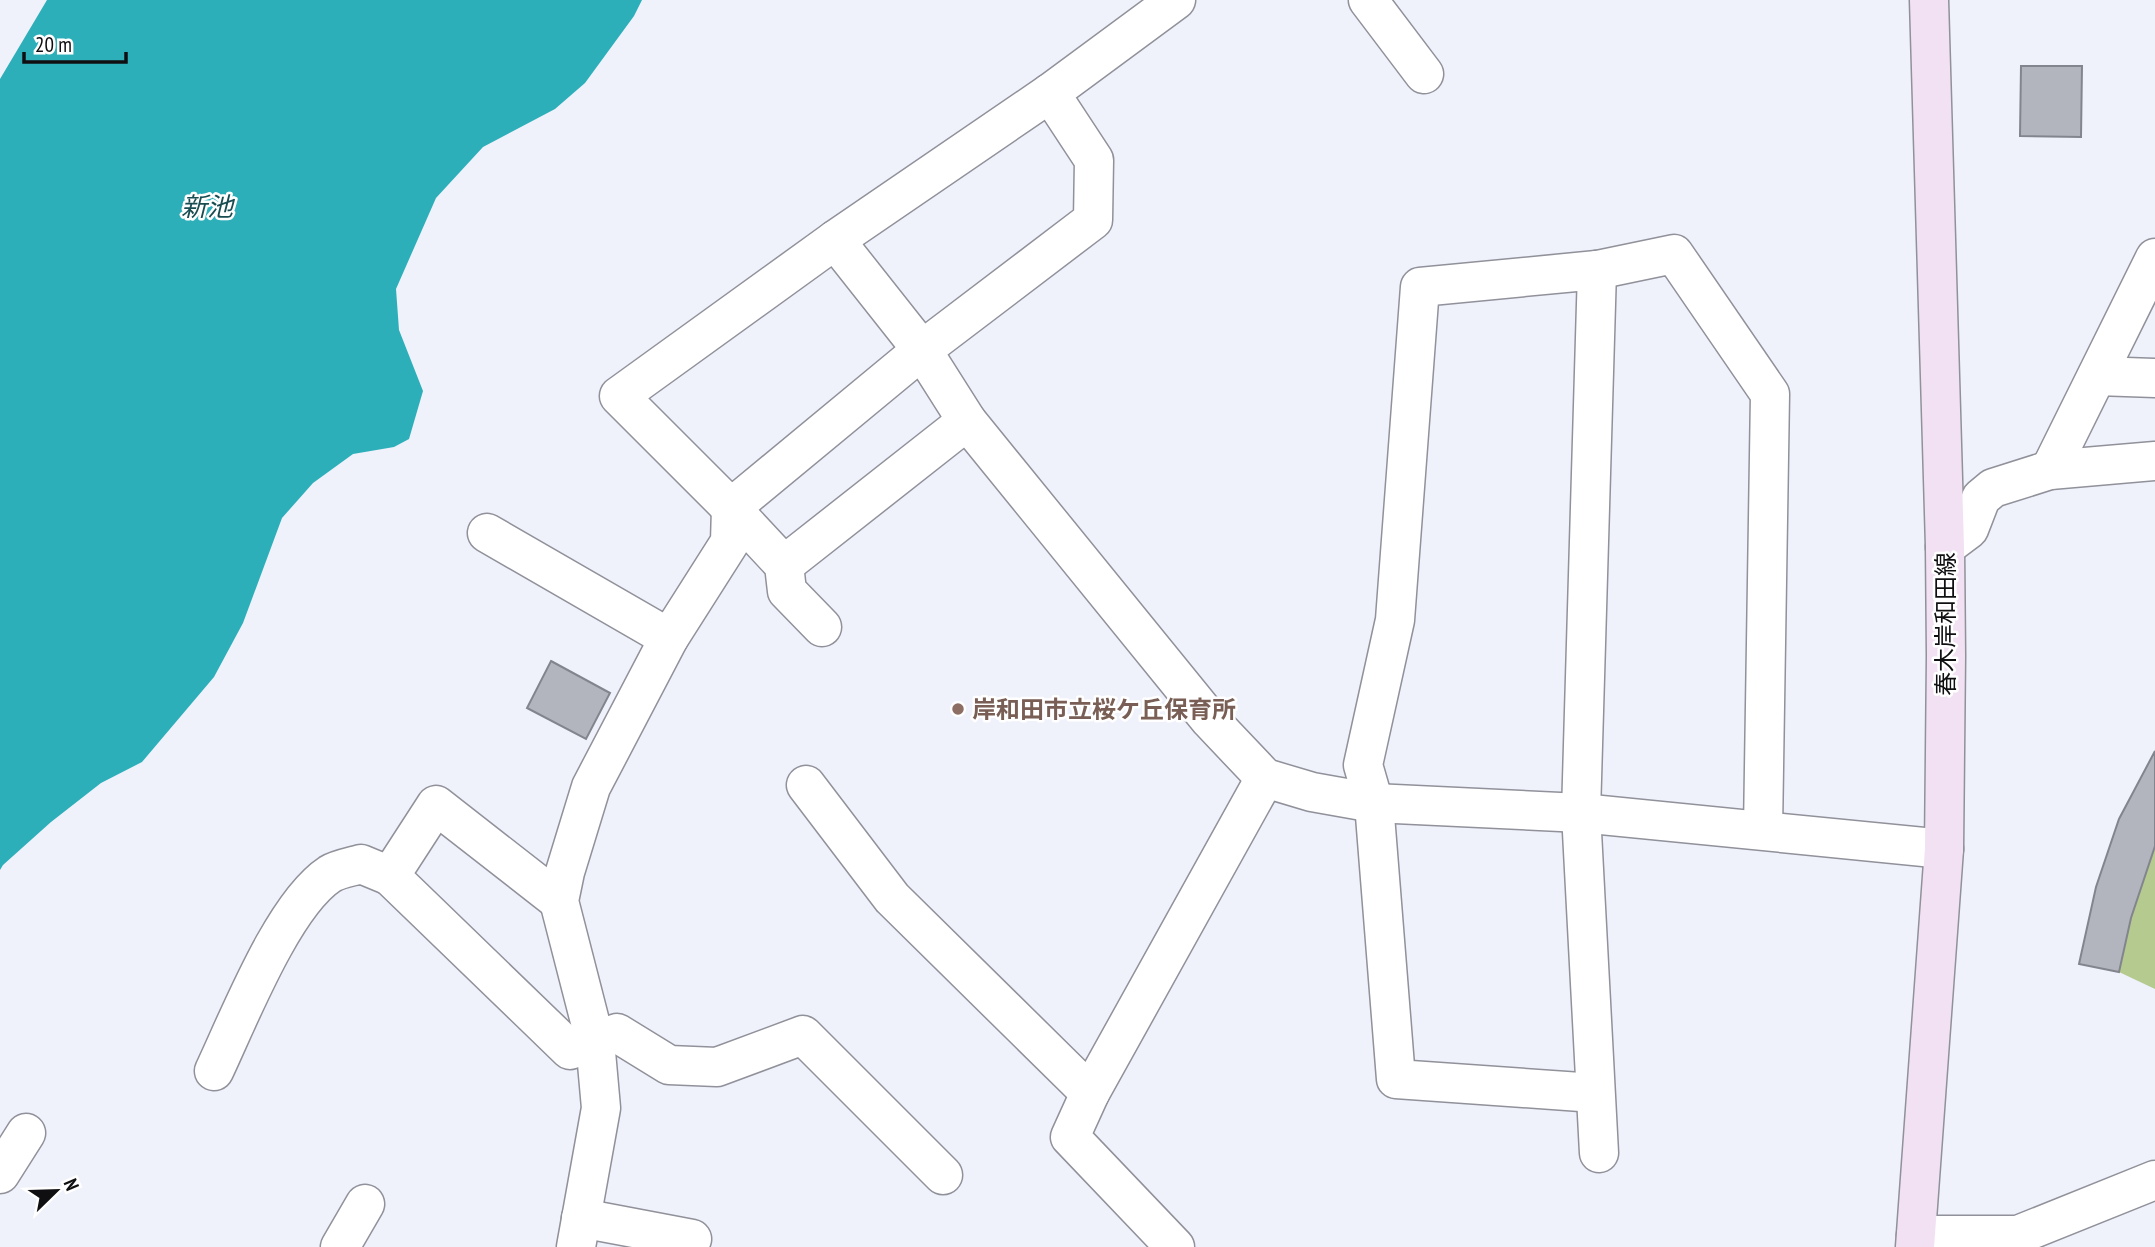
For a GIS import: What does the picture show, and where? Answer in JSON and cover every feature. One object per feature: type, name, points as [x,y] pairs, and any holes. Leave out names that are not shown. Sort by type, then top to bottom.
[{"type":"main road","name":"春木岸和田線","points":[[1916,1241],[1944,849],[1945,547],[1929,0]]},
{"type":"street","points":[[822,627],[787,591],[784,565],[620,396],[835,240],[1050,93],[1176,0]]},
{"type":"street","points":[[1368,0],[1424,74]]},
{"type":"street","points":[[692,1239],[578,1232],[601,1108],[595,1041],[559,901],[591,787],[669,638],[730,542],[731,508],[922,350],[1093,220],[1094,160],[1050,93]]},
{"type":"street","points":[[835,240],[922,350],[967,421],[1210,720],[1265,778],[1312,792],[1374,803],[1581,813],[1944,849]]},
{"type":"street","points":[[1595,1093],[1396,1079],[1374,803],[1363,765],[1395,620],[1420,287],[1597,271],[1674,254],[1770,394],[1763,830]]},
{"type":"street","points":[[2050,470],[2155,258]]},
{"type":"street","points":[[1597,271],[1581,813],[1599,1153]]},
{"type":"street","points":[[2096,376],[2155,378]]},
{"type":"street","points":[[784,565],[967,421]]},
{"type":"street","points":[[1945,547],[1969,529],[1981,498],[1993,488],[2050,470],[2155,461]]},
{"type":"street","points":[[486,533],[669,638]]},
{"type":"street","points":[[1175,1247],[1070,1137],[1090,1093],[1265,778]]},
{"type":"street","points":[[806,785],[892,898],[1090,1093]]},
{"type":"street","points":[[390,876],[436,805],[559,901]]},
{"type":"street","points":[[214,1071],[268,957],[300,903],[331,873],[361,864],[390,876],[570,1050],[618,1033],[669,1065],[717,1067],[803,1035],[943,1175]]},
{"type":"street","points":[[0,1174],[26,1133]]},
{"type":"street","points":[[1916,1241],[2018,1235],[2155,1180]]},
{"type":"street","points":[[340,1247],[365,1205]]},
{"type":"green space","points":[[2155,846],[2155,989],[2119,972],[2131,918]]},
{"type":"water","name":"新池","points":[[47,0],[642,0],[634,16],[585,83],[555,109],[483,147],[436,198],[396,289],[399,330],[423,391],[409,439],[394,447],[353,454],[313,483],[282,518],[243,623],[214,677],[142,762],[101,783],[51,822],[0,870],[0,79]]},
{"type":"building","points":[[2021,66],[2082,66],[2081,137],[2020,136]]},
{"type":"building","points":[[551,661],[610,693],[586,739],[527,708]]},
{"type":"building","points":[[2155,751],[2155,846],[2131,918],[2119,972],[2079,964],[2096,887],[2119,819]]},
{"type":"place","name":"岸和田市立桜ケ丘保育所","points":[[958,709]]}]
